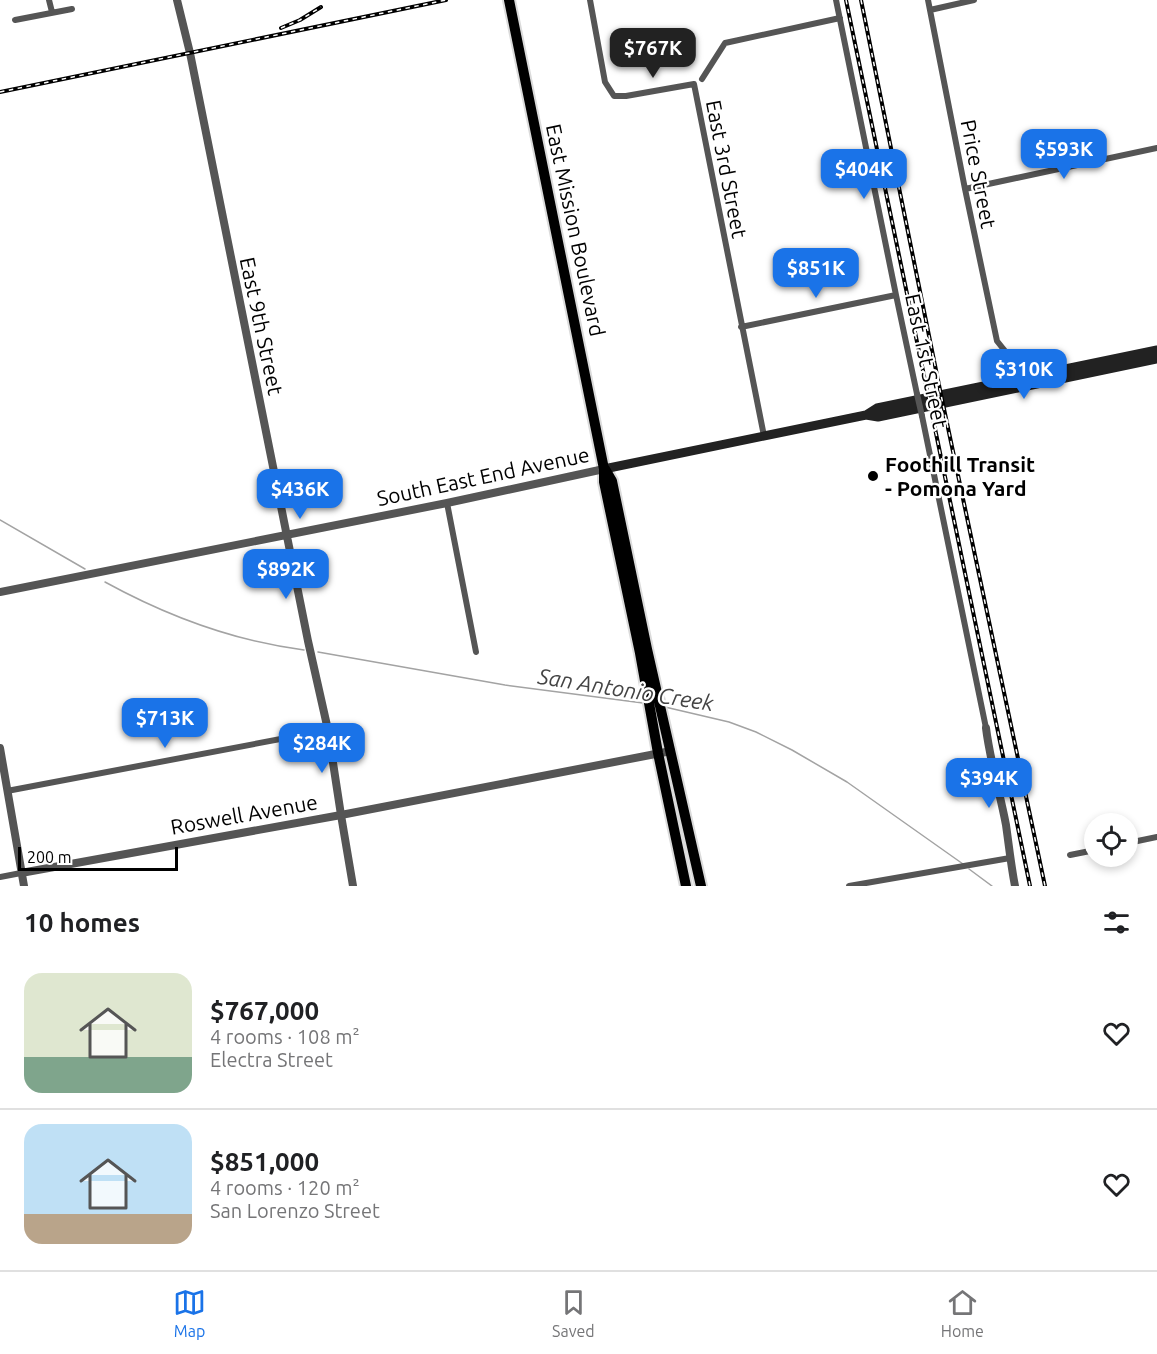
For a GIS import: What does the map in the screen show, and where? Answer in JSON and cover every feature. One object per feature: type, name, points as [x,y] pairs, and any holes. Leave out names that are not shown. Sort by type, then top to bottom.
[{"type":"main road","name":"East Mission Boulevard","points":[[509,0],[604,469],[612,481],[652,702]]},
{"type":"main road","points":[[1112,364],[1157,350]]},
{"type":"main road","points":[[1112,364],[1157,359]]},
{"type":"main road","name":"South East End Avenue","points":[[604,469],[866,415],[878,417],[1112,364]]},
{"type":"main road","points":[[652,702],[663,715],[701,886]]},
{"type":"main road","points":[[652,702],[658,753],[686,886]]},
{"type":"street","points":[[49,0],[52,12]]},
{"type":"street","name":"East 9th Street","points":[[177,0],[311,658],[328,730],[353,886]]},
{"type":"street","name":"East 3rd Street","points":[[590,0],[605,82],[614,96],[694,84],[764,436]]},
{"type":"street","name":"East 1st Street","points":[[836,0],[986,728]]},
{"type":"street","name":"Price Street","points":[[928,0],[997,342],[1005,351]]},
{"type":"street","points":[[930,10],[974,0]]},
{"type":"street","points":[[15,20],[72,9]]},
{"type":"street","points":[[702,80],[725,43],[840,18]]},
{"type":"street","points":[[965,189],[1157,148]]},
{"type":"street","points":[[741,327],[896,295]]},
{"type":"street","name":"South East End Avenue","points":[[0,592],[447,503],[604,469]]},
{"type":"street","points":[[447,503],[476,652]]},
{"type":"street","points":[[986,728],[1006,826],[1015,886]]},
{"type":"street","points":[[7,791],[328,730]]},
{"type":"street","points":[[0,748],[24,886]]},
{"type":"street","name":"Roswell Avenue","points":[[0,877],[340,815],[671,751]]},
{"type":"street","points":[[1138,841],[1157,837]]},
{"type":"street","points":[[1070,855],[1084,852]]},
{"type":"street","points":[[849,886],[1010,858]]},
{"type":"waterway","name":"San Antonio Creek","points":[[0,520],[85,569]]},
{"type":"waterway","name":"San Antonio Creek","points":[[105,582],[152,606],[202,625],[252,640],[304,650]]},
{"type":"waterway","name":"San Antonio Creek","points":[[318,652],[505,685],[643,703]]},
{"type":"waterway","name":"San Antonio Creek","points":[[665,707],[729,722],[756,732],[792,750],[847,782],[963,864]]},
{"type":"waterway","name":"San Antonio Creek","points":[[969,869],[992,886]]},
{"type":"railway","points":[[0,92],[446,0]]},
{"type":"railway","points":[[846,0],[1030,886]]},
{"type":"railway","points":[[861,0],[940,390],[1045,886]]},
{"type":"railway","points":[[281,28],[321,7]]},
{"type":"place","name":"Foothill Transit - Pomona Yard","points":[[873,476]]}]
